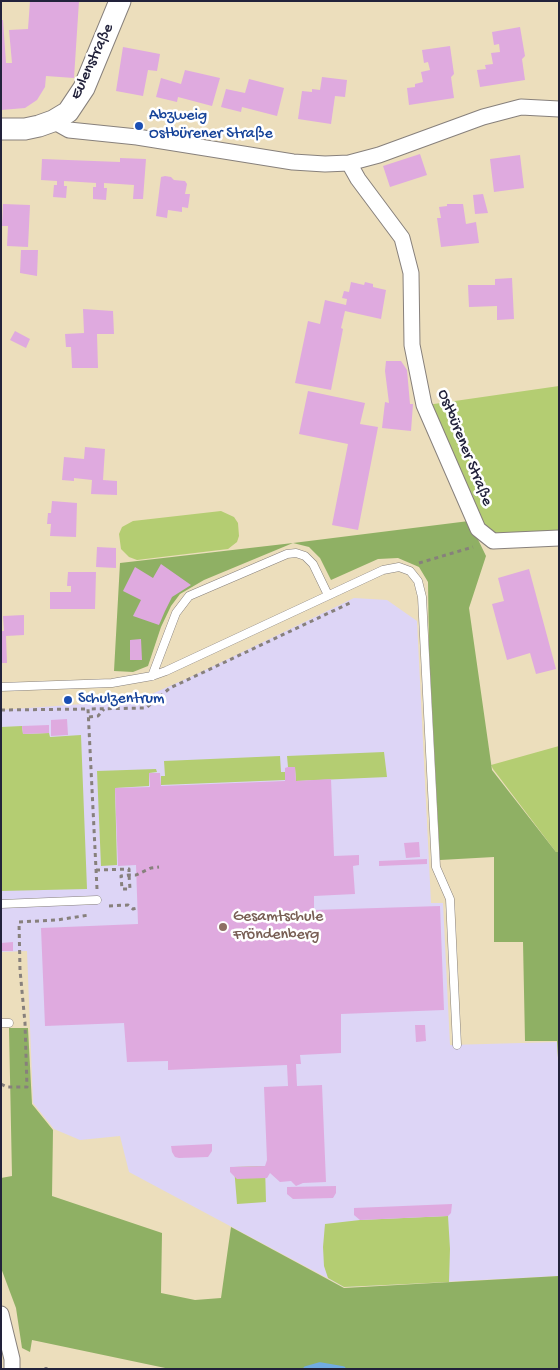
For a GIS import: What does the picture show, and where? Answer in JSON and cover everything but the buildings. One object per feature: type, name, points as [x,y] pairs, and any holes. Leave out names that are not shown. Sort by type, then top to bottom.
[{"type":"main road","name":"Eulenstraße","points":[[1,129],[24,129],[53,122],[68,112],[84,88],[120,1]]},
{"type":"street","points":[[53,122],[69,130],[137,137],[293,162],[325,164],[349,163],[379,155],[483,117],[521,107],[559,109]]},
{"type":"street","name":"Ostbürener Straße","points":[[349,163],[358,179],[402,238],[411,273],[412,345],[424,405],[478,529],[493,541]]},
{"type":"street","points":[[493,541],[559,538]]},
{"type":"street","points":[[1,1314],[12,1359],[12,1369]]},
{"type":"lane","points":[[152,676],[176,613],[189,596],[287,554],[296,553],[305,556],[313,564],[328,595]]},
{"type":"lane","points":[[1,687],[112,683],[152,676],[166,672],[383,570],[399,567],[410,571],[418,581],[422,597],[436,867],[450,899],[457,1045]]},
{"type":"lane","points":[[1,904],[96,903]]},
{"type":"path","points":[[410,571],[418,563],[493,541]]},
{"type":"path","points":[[1,710],[146,708],[170,688],[352,602]]},
{"type":"path","points":[[1,1084],[7,1087],[27,1087],[19,922],[57,920],[94,914],[96,870],[88,709]]},
{"type":"path","points":[[89,717],[98,716],[104,709]]},
{"type":"path","points":[[96,870],[129,869],[129,875],[130,889],[122,889],[121,876],[129,875],[136,875],[151,868],[159,867]]},
{"type":"path","points":[[96,903],[128,905],[133,910],[138,908]]},
{"type":"shaded area","name":"Gesamtschule Fröndenberg","points":[[354,598],[387,600],[417,621],[431,903],[443,903],[450,1045],[557,1042],[559,1082],[559,1276],[344,1287],[129,1172],[120,1136],[80,1140],[54,1129],[33,1103],[27,951],[1,952],[1,710],[138,700],[195,675]]},
{"type":"green space","points":[[559,386],[559,534],[495,538],[483,529],[427,405]]},
{"type":"green space","points":[[221,511],[234,517],[238,523],[239,536],[237,542],[228,549],[137,560],[129,557],[121,549],[119,534],[122,527],[133,521]]},
{"type":"green space","points":[[469,521],[486,556],[469,608],[492,770],[556,852],[559,852],[559,1074],[557,1041],[525,1041],[523,942],[494,942],[494,857],[440,860],[429,649],[428,582],[419,567],[398,558],[378,559],[331,580],[320,558],[309,547],[293,543]]},
{"type":"green space","points":[[293,543],[204,580],[180,594],[171,606],[161,627],[148,666],[133,672],[114,671],[120,563]]},
{"type":"green space","points":[[22,726],[23,734],[49,733],[50,737],[81,735],[87,889],[1,891],[1,727]]},
{"type":"green space","points":[[559,746],[559,852],[556,852],[491,765]]},
{"type":"green space","points":[[384,752],[387,777],[296,781],[295,768],[288,767],[287,756]]},
{"type":"green space","points":[[280,756],[281,772],[285,772],[285,780],[161,785],[161,776],[165,776],[164,761]]},
{"type":"green space","points":[[156,769],[157,772],[149,773],[149,786],[115,788],[117,865],[101,866],[97,771]]},
{"type":"green space","points":[[9,1028],[28,1028],[32,1104],[53,1130],[52,1196],[162,1233],[161,1293],[195,1300],[221,1298],[231,1227],[344,1288],[559,1276],[559,1369],[170,1369],[32,1340],[30,1352],[22,1348],[16,1308],[1,1268],[1,1178],[12,1176]]},
{"type":"green space","points":[[265,1166],[266,1202],[237,1204],[234,1167]]},
{"type":"green space","points":[[448,1216],[449,1282],[344,1287],[328,1278],[324,1266],[325,1224],[360,1220]]},
{"type":"waterway","points":[[306,1369],[320,1365],[343,1369]]},
{"type":"place","name":"Abzweig Ostbürener Straße","points":[[139,126]]},
{"type":"place","name":"Schulzentrum","points":[[68,700]]},
{"type":"place","name":"Gesamtschule Fröndenberg","points":[[223,927]]}]
